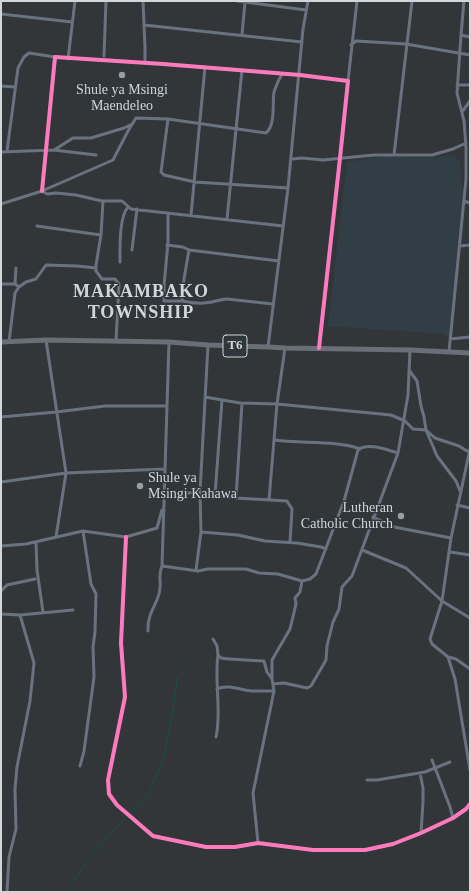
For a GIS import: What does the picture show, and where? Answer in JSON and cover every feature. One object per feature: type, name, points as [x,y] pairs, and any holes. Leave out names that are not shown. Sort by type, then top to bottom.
[{"type":"highway","name":"T6","points":[[1,342],[46,340],[169,342],[285,348],[410,350],[470,353]]},
{"type":"street","points":[[68,59],[75,1]]},
{"type":"street","points":[[104,56],[106,1]]},
{"type":"street","points":[[143,1],[145,48],[144,63]]},
{"type":"street","points":[[237,1],[306,10]]},
{"type":"street","points":[[268,346],[292,159],[302,42],[308,1]]},
{"type":"street","points":[[318,348],[357,1]]},
{"type":"street","points":[[394,155],[412,1]]},
{"type":"street","points":[[449,352],[466,179],[466,143],[464,121],[457,93],[464,1]]},
{"type":"street","points":[[242,35],[245,2]]},
{"type":"street","points":[[1,14],[72,22]]},
{"type":"street","points":[[144,25],[302,42]]},
{"type":"street","points":[[461,35],[470,37]]},
{"type":"street","points":[[352,45],[356,41],[406,44],[470,55]]},
{"type":"street","points":[[7,151],[18,68],[29,53],[68,59],[205,67],[300,75],[348,81]]},
{"type":"street","points":[[42,191],[55,57]]},
{"type":"street","points":[[191,215],[205,67]]},
{"type":"street","points":[[227,219],[242,70]]},
{"type":"street","points":[[1,204],[42,191],[112,160],[136,118],[168,119],[264,134],[268,133],[272,121],[274,91],[282,74]]},
{"type":"street","points":[[458,85],[470,85]]},
{"type":"street","points":[[1,86],[15,87]]},
{"type":"street","points":[[462,112],[470,101]]},
{"type":"street","points":[[168,119],[162,173],[164,175],[195,182],[288,188]]},
{"type":"street","points":[[54,150],[73,138],[91,138],[133,124]]},
{"type":"street","points":[[292,159],[302,158],[323,160],[394,155],[432,155],[453,149],[466,143]]},
{"type":"street","points":[[1,152],[54,150],[96,155]]},
{"type":"street","points":[[42,191],[47,194],[76,195],[103,201],[122,201],[128,207],[137,209],[283,226]]},
{"type":"street","points":[[103,201],[101,235],[96,268],[98,276],[102,279],[115,279],[119,284],[116,341]]},
{"type":"street","points":[[464,201],[470,203]]},
{"type":"street","points":[[120,262],[122,225],[124,212],[128,207]]},
{"type":"street","points":[[132,250],[137,209]]},
{"type":"street","points":[[168,212],[164,301],[206,303],[227,299],[273,304]]},
{"type":"street","points":[[37,226],[101,235]]},
{"type":"street","points":[[167,245],[189,250],[279,261]]},
{"type":"street","points":[[460,246],[470,245]]},
{"type":"street","points":[[182,301],[189,250]]},
{"type":"street","points":[[9,342],[15,293],[19,287],[26,282],[36,279],[46,265],[96,268]]},
{"type":"street","points":[[15,284],[16,268]]},
{"type":"street","points":[[1,284],[15,284],[19,287]]},
{"type":"street","points":[[450,339],[470,337]]},
{"type":"street","points":[[46,340],[66,473],[56,537]]},
{"type":"street","points":[[148,631],[149,615],[160,588],[159,573],[162,566],[169,342]]},
{"type":"street","points":[[196,570],[201,532],[200,492],[208,345]]},
{"type":"street","points":[[269,500],[277,404],[285,348]]},
{"type":"street","points":[[272,684],[284,683],[307,688],[311,686],[326,660],[327,646],[333,622],[339,609],[342,587],[352,576],[398,453],[408,395],[410,350]]},
{"type":"street","points":[[409,370],[417,381],[426,430],[437,456],[456,481],[460,491]]},
{"type":"street","points":[[204,398],[242,403],[277,404],[391,415],[404,421],[412,429],[426,430],[435,438],[468,450],[469,455],[451,538],[442,601],[430,639],[432,644],[448,657],[456,659],[470,669]]},
{"type":"street","points":[[216,495],[222,400]]},
{"type":"street","points":[[236,498],[242,403]]},
{"type":"street","points":[[1,417],[105,406],[166,406]]},
{"type":"street","points":[[275,440],[349,445],[360,449]]},
{"type":"street","points":[[162,566],[196,570],[246,569],[259,573],[278,574],[302,581],[310,579],[316,574],[344,501],[358,450],[362,447],[398,453]]},
{"type":"street","points":[[1,482],[66,473],[165,469]]},
{"type":"street","points":[[164,495],[200,492],[236,498],[287,501],[292,509],[290,542]]},
{"type":"street","points":[[1,546],[26,544],[83,531],[126,537],[157,528],[164,506]]},
{"type":"street","points":[[457,506],[470,508]]},
{"type":"street","points":[[373,517],[394,527],[451,538]]},
{"type":"street","points":[[80,766],[84,751],[94,677],[93,646],[96,625],[96,594],[91,584],[83,531]]},
{"type":"street","points":[[201,532],[238,535],[265,541],[307,544],[326,549]]},
{"type":"street","points":[[126,537],[121,643],[125,697],[108,774],[109,794],[117,805],[153,836],[206,847],[235,846],[258,843],[313,850],[365,850],[393,844],[421,833],[453,818],[466,809],[470,804]]},
{"type":"street","points":[[36,542],[37,570],[43,612]]},
{"type":"street","points":[[362,550],[406,568],[442,601],[470,618]]},
{"type":"street","points":[[450,552],[470,555]]},
{"type":"street","points":[[1,591],[7,585],[35,579]]},
{"type":"street","points":[[258,843],[253,793],[274,691],[272,684],[272,660],[290,629],[296,604],[295,598],[300,592],[302,581]]},
{"type":"street","points":[[1,614],[20,615],[73,610]]},
{"type":"street","points":[[7,892],[9,857],[16,829],[15,789],[17,767],[30,701],[34,663],[20,615]]},
{"type":"street","points":[[213,638],[217,646],[218,656],[217,688],[219,724],[216,737]]},
{"type":"street","points":[[218,656],[221,658],[246,661],[256,659],[264,661],[267,672],[272,679]]},
{"type":"street","points":[[448,657],[456,679],[470,770]]},
{"type":"street","points":[[217,688],[274,691]]},
{"type":"street","points":[[432,760],[453,818]]},
{"type":"street","points":[[367,780],[377,780],[420,773],[450,762]]},
{"type":"street","points":[[420,773],[423,788],[421,833]]},
{"type":"shaded area","points":[[385,156],[415,158],[452,156],[460,161],[464,211],[450,339],[442,334],[328,326],[347,162]]},
{"type":"waterway","points":[[66,892],[95,851],[149,793],[163,761],[172,717],[177,679],[186,668]]},
{"type":"cycle path","points":[[42,191],[55,57],[300,75],[348,81],[319,348]]},
{"type":"cycle path","points":[[126,537],[121,643],[125,697],[108,780],[109,794],[117,805],[153,836],[206,847],[235,847],[258,843],[313,850],[365,850],[393,844],[421,833],[453,818],[466,809],[470,804]]},
{"type":"place","name":"Shule ya Msingi Maendeleo","points":[[122,75]]},
{"type":"place","name":"Shule ya Msingi Kahawa","points":[[140,486]]},
{"type":"place","name":"Lutheran Catholic Church","points":[[401,516]]},
{"type":"district","name":"MAKAMBAKO TOWNSHIP","points":[[141,302]]}]
